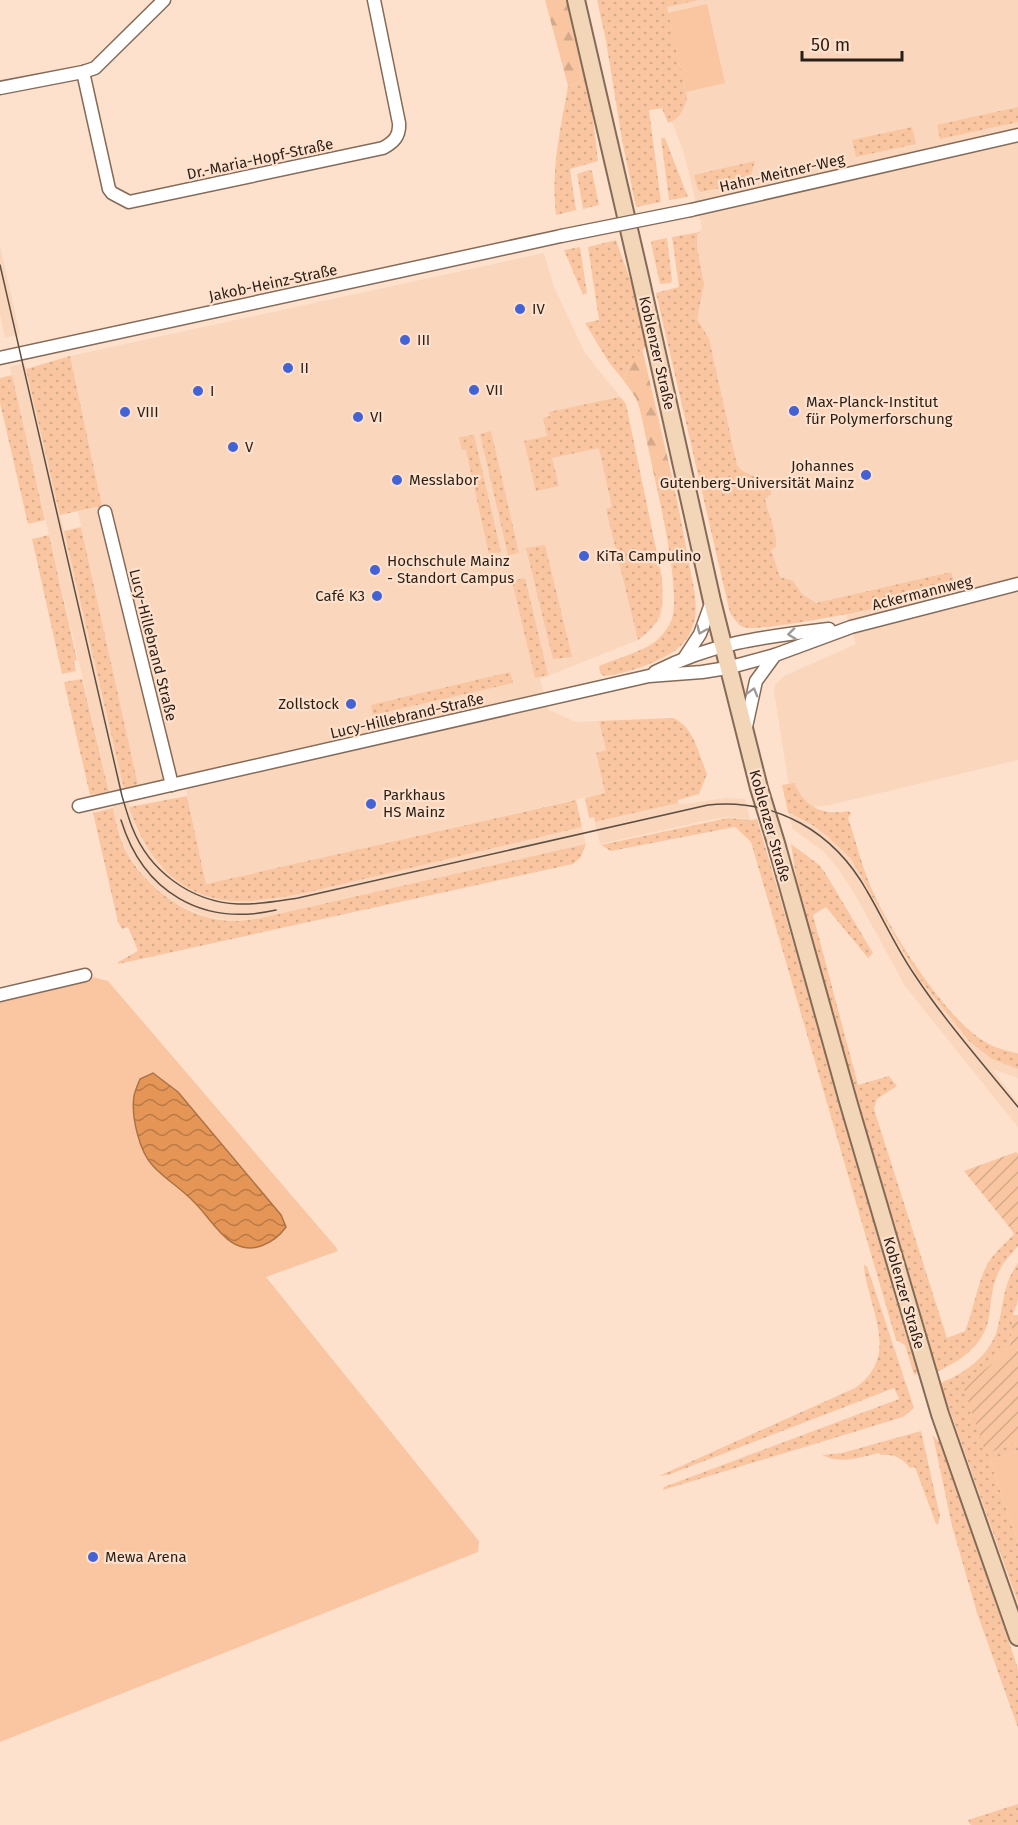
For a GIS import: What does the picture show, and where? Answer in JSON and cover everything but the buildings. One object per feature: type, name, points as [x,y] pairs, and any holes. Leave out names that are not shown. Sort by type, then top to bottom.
[{"type":"main road","name":"Koblenzer Straße","points":[[576,0],[639,269],[727,668],[744,734],[940,1414],[1018,1637]]},
{"type":"street","points":[[0,88],[95,68],[164,0]]},
{"type":"street","name":"Dr.-Maria-Hopf-Straße","points":[[83,72],[109,189],[129,202],[383,148],[395,141],[399,123],[374,0]]},
{"type":"street","name":"Hahn-Meitner-Weg","points":[[557,237],[691,210],[1018,135]]},
{"type":"street","name":"Jakob-Heinz-Straße","points":[[0,358],[557,237]]},
{"type":"street","name":"Lucy-Hillebrand Straße","points":[[105,512],[172,785]]},
{"type":"street","name":"Ackermannweg","points":[[727,668],[775,655],[850,627],[1018,584]]},
{"type":"street","name":"Ackermannweg","points":[[1001,588],[1018,591]]},
{"type":"street","points":[[685,657],[700,634],[712,601]]},
{"type":"street","name":"Ackermannweg","points":[[722,645],[850,627]]},
{"type":"street","name":"Lucy-Hillebrand-Straße","points":[[649,676],[685,657],[722,645]]},
{"type":"street","points":[[744,734],[756,681],[775,655]]},
{"type":"street","name":"Lucy-Hillebrand-Straße","points":[[79,806],[649,676],[727,668]]},
{"type":"street","points":[[0,995],[86,975]]},
{"type":"shaded area","name":"Johannes Gutenberg-Universität Mainz","points":[[619,0],[1018,0],[1018,760],[830,805],[805,808],[792,806],[774,691],[775,685],[784,676],[856,644],[845,611],[779,622],[684,338],[704,284],[697,247],[697,235],[702,228],[684,153],[672,122],[668,123],[662,108],[649,110]]},
{"type":"shaded area","points":[[0,246],[20,334],[5,338],[0,314]]},
{"type":"shaded area","name":"Hochschule Mainz - Standort Campus","points":[[544,253],[554,287],[585,353],[626,404],[662,578],[663,605],[660,619],[646,634],[638,640],[540,679],[549,711],[576,722],[599,721],[606,750],[596,753],[605,793],[206,884],[183,775],[138,785],[78,512],[102,506],[70,356]]},
{"type":"shaded area","points":[[25,363],[124,789],[136,829],[147,848],[159,865],[179,883],[197,892],[239,901],[265,900],[305,893],[582,827],[586,844],[261,918],[233,921],[205,916],[170,901],[146,879],[127,852],[117,825],[10,367]]},
{"type":"shaded area","points":[[726,798],[745,799],[750,819],[726,817],[713,819],[600,844],[595,822],[678,803]]},
{"type":"shaded area","points":[[788,812],[814,826],[851,859],[918,977],[969,1041],[992,1059],[1018,1069],[1018,1078],[992,1069],[1018,1103],[1018,1127],[905,986],[838,868],[824,852],[793,829]]},
{"type":"green space","points":[[545,0],[568,0],[578,44],[581,82],[568,86]]},
{"type":"green space","points":[[597,0],[699,0],[667,7],[687,98],[681,113],[668,123],[662,108],[649,110],[661,202],[636,207]]},
{"type":"green space","points":[[707,4],[725,83],[686,92],[668,13]]},
{"type":"green space","points":[[578,44],[591,101],[598,161],[570,169],[576,210],[556,215],[555,165],[568,86],[581,82]]},
{"type":"green space","points":[[1018,107],[1018,122],[940,139],[937,125]]},
{"type":"green space","points":[[912,127],[916,144],[856,157],[852,140]]},
{"type":"green space","points":[[661,138],[665,138],[688,197],[669,200]]},
{"type":"green space","points":[[755,161],[749,182],[701,192],[698,190],[694,175]]},
{"type":"green space","points":[[592,171],[599,205],[583,209],[577,174]]},
{"type":"green space","points":[[700,232],[697,235],[697,247],[704,284],[697,319],[709,339],[737,465],[747,473],[763,480],[770,488],[771,494],[765,499],[776,541],[776,547],[771,550],[780,577],[793,581],[802,594],[816,603],[951,572],[953,579],[951,589],[881,607],[811,621],[756,628],[743,627],[737,623],[730,613],[656,293],[679,287],[672,237]]},
{"type":"green space","points":[[667,238],[672,280],[671,283],[660,284],[651,243]]},
{"type":"green space","points":[[616,240],[637,299],[647,345],[628,365],[624,381],[608,361],[585,323],[599,320],[588,247]]},
{"type":"green space","points":[[580,247],[587,293],[583,295],[564,250]]},
{"type":"green space","points":[[642,348],[672,477],[657,489],[640,410],[636,398],[624,381],[628,365]]},
{"type":"green space","points":[[70,356],[102,506],[60,515],[26,369]]},
{"type":"green space","points":[[12,375],[45,520],[28,524],[0,403],[0,378]]},
{"type":"green space","points":[[620,397],[626,404],[662,578],[660,613],[653,627],[638,640],[606,509],[612,507],[599,448],[552,458],[559,486],[536,491],[524,441],[547,436],[543,418],[550,416],[549,412]]},
{"type":"green space","points":[[491,431],[519,553],[508,555],[480,434]]},
{"type":"green space","points":[[474,435],[501,552],[489,554],[466,450],[462,450],[459,437]]},
{"type":"green space","points":[[672,477],[694,590],[696,611],[693,626],[684,643],[670,654],[642,667],[604,676],[600,673],[599,666],[650,645],[657,640],[671,621],[674,610],[673,576],[657,489]]},
{"type":"green space","points":[[81,527],[138,785],[124,789],[64,531]]},
{"type":"green space","points":[[49,535],[77,660],[74,661],[76,671],[62,674],[32,539]]},
{"type":"green space","points":[[545,545],[572,657],[553,659],[526,548]]},
{"type":"green space","points":[[525,578],[548,675],[535,678],[512,581]]},
{"type":"green space","points":[[510,672],[513,683],[373,715],[371,705]]},
{"type":"green space","points":[[82,679],[109,792],[90,795],[64,682]]},
{"type":"green space","points":[[673,718],[686,727],[691,734],[707,774],[699,794],[678,800],[678,803],[595,822],[594,817],[589,818],[585,798],[605,793],[596,753],[606,750],[599,721]]},
{"type":"green space","points":[[794,783],[803,798],[816,808],[831,812],[849,811],[851,814],[848,818],[871,887],[894,932],[922,975],[969,1030],[992,1045],[1018,1054],[1018,1069],[992,1059],[969,1041],[918,977],[851,859],[814,826],[788,812],[782,785]]},
{"type":"green space","points":[[187,796],[206,884],[576,800],[582,827],[305,893],[265,900],[241,901],[201,894],[184,885],[169,874],[145,844],[129,807]]},
{"type":"green space","points":[[113,808],[120,837],[127,853],[147,880],[172,901],[186,909],[201,915],[233,921],[261,918],[586,844],[581,857],[573,864],[118,964],[138,951],[128,927],[122,929],[118,922],[93,813]]},
{"type":"green space","points":[[728,818],[757,819],[919,1373],[914,1375],[905,1345],[896,1340],[751,842],[735,827],[611,851],[601,845]]},
{"type":"green space","points":[[791,844],[824,871],[873,953],[868,958],[826,907],[813,915],[858,1085],[889,1076],[897,1086],[877,1099],[874,1109],[947,1338],[965,1331],[987,1266],[997,1251],[1014,1234],[1010,1228],[1018,1224],[1018,1246],[1006,1260],[995,1281],[989,1318],[982,1337],[970,1351],[954,1363],[936,1372],[802,916]]},
{"type":"green space","points":[[85,975],[108,981],[335,1246],[338,1251],[266,1277],[479,1541],[478,1552],[0,1742],[0,995]]},
{"type":"green space","points":[[1016,1152],[1018,1154],[1018,1224],[1010,1228],[964,1171]]},
{"type":"green space","points":[[1018,1263],[1018,1300],[1013,1315],[1010,1347],[992,1364],[986,1453],[1018,1441],[1018,1451],[990,1461],[1018,1542],[1018,1603],[940,1383],[958,1375],[982,1356],[988,1348],[997,1330],[1009,1279]]},
{"type":"green space","points":[[864,1265],[867,1266],[914,1408],[903,1417],[663,1490],[664,1487],[899,1399],[894,1388],[668,1475],[659,1476],[855,1388],[867,1377],[875,1366],[880,1342]]},
{"type":"green space","points":[[1013,1315],[1018,1315],[1018,1441],[986,1454],[963,1386],[1010,1347]]},
{"type":"green space","points":[[921,1431],[940,1516],[938,1525],[915,1467],[910,1468],[897,1457],[879,1453],[843,1460],[822,1455],[842,1453]]},
{"type":"green space","points":[[933,1436],[940,1443],[952,1472],[1018,1669],[1018,1728],[977,1613],[952,1526]]},
{"type":"green space","points":[[1018,1451],[1018,1542],[990,1461]]},
{"type":"green space","points":[[1018,1804],[1018,1825],[971,1825],[968,1820]]},
{"type":"water","points":[[153,1073],[178,1092],[281,1215],[286,1227],[275,1239],[261,1246],[250,1248],[231,1242],[189,1197],[148,1160],[137,1133],[133,1104],[140,1079]]},
{"type":"tram line","points":[[0,265],[122,796],[140,843],[149,857],[174,881],[188,890],[221,902],[238,904],[268,902],[298,898],[708,805],[733,804],[757,807],[801,823],[838,852],[867,891],[901,954],[938,1009],[1018,1107]]},
{"type":"tram line","points":[[121,820],[131,845],[144,867],[160,885],[179,898],[200,908],[224,913],[249,914],[276,910]]},
{"type":"place","name":"IV","points":[[520,309]]},
{"type":"place","name":"III","points":[[405,340]]},
{"type":"place","name":"II","points":[[288,368]]},
{"type":"place","name":"VII","points":[[474,390]]},
{"type":"place","name":"I","points":[[198,391]]},
{"type":"place","name":"Max-Planck-Institut für Polymerforschung","points":[[794,411]]},
{"type":"place","name":"VIII","points":[[125,412]]},
{"type":"place","name":"VI","points":[[358,417]]},
{"type":"place","name":"V","points":[[233,447]]},
{"type":"place","name":"Johannes Gutenberg-Universität Mainz","points":[[866,475]]},
{"type":"place","name":"Messlabor","points":[[397,480]]},
{"type":"place","name":"KiTa Campulino","points":[[584,556]]},
{"type":"place","name":"Hochschule Mainz - Standort Campus","points":[[375,570]]},
{"type":"place","name":"Café K3","points":[[377,596]]},
{"type":"place","name":"Zollstock","points":[[351,704]]},
{"type":"place","name":"Parkhaus HS Mainz","points":[[371,804]]},
{"type":"place","name":"Mewa Arena","points":[[93,1557]]}]
